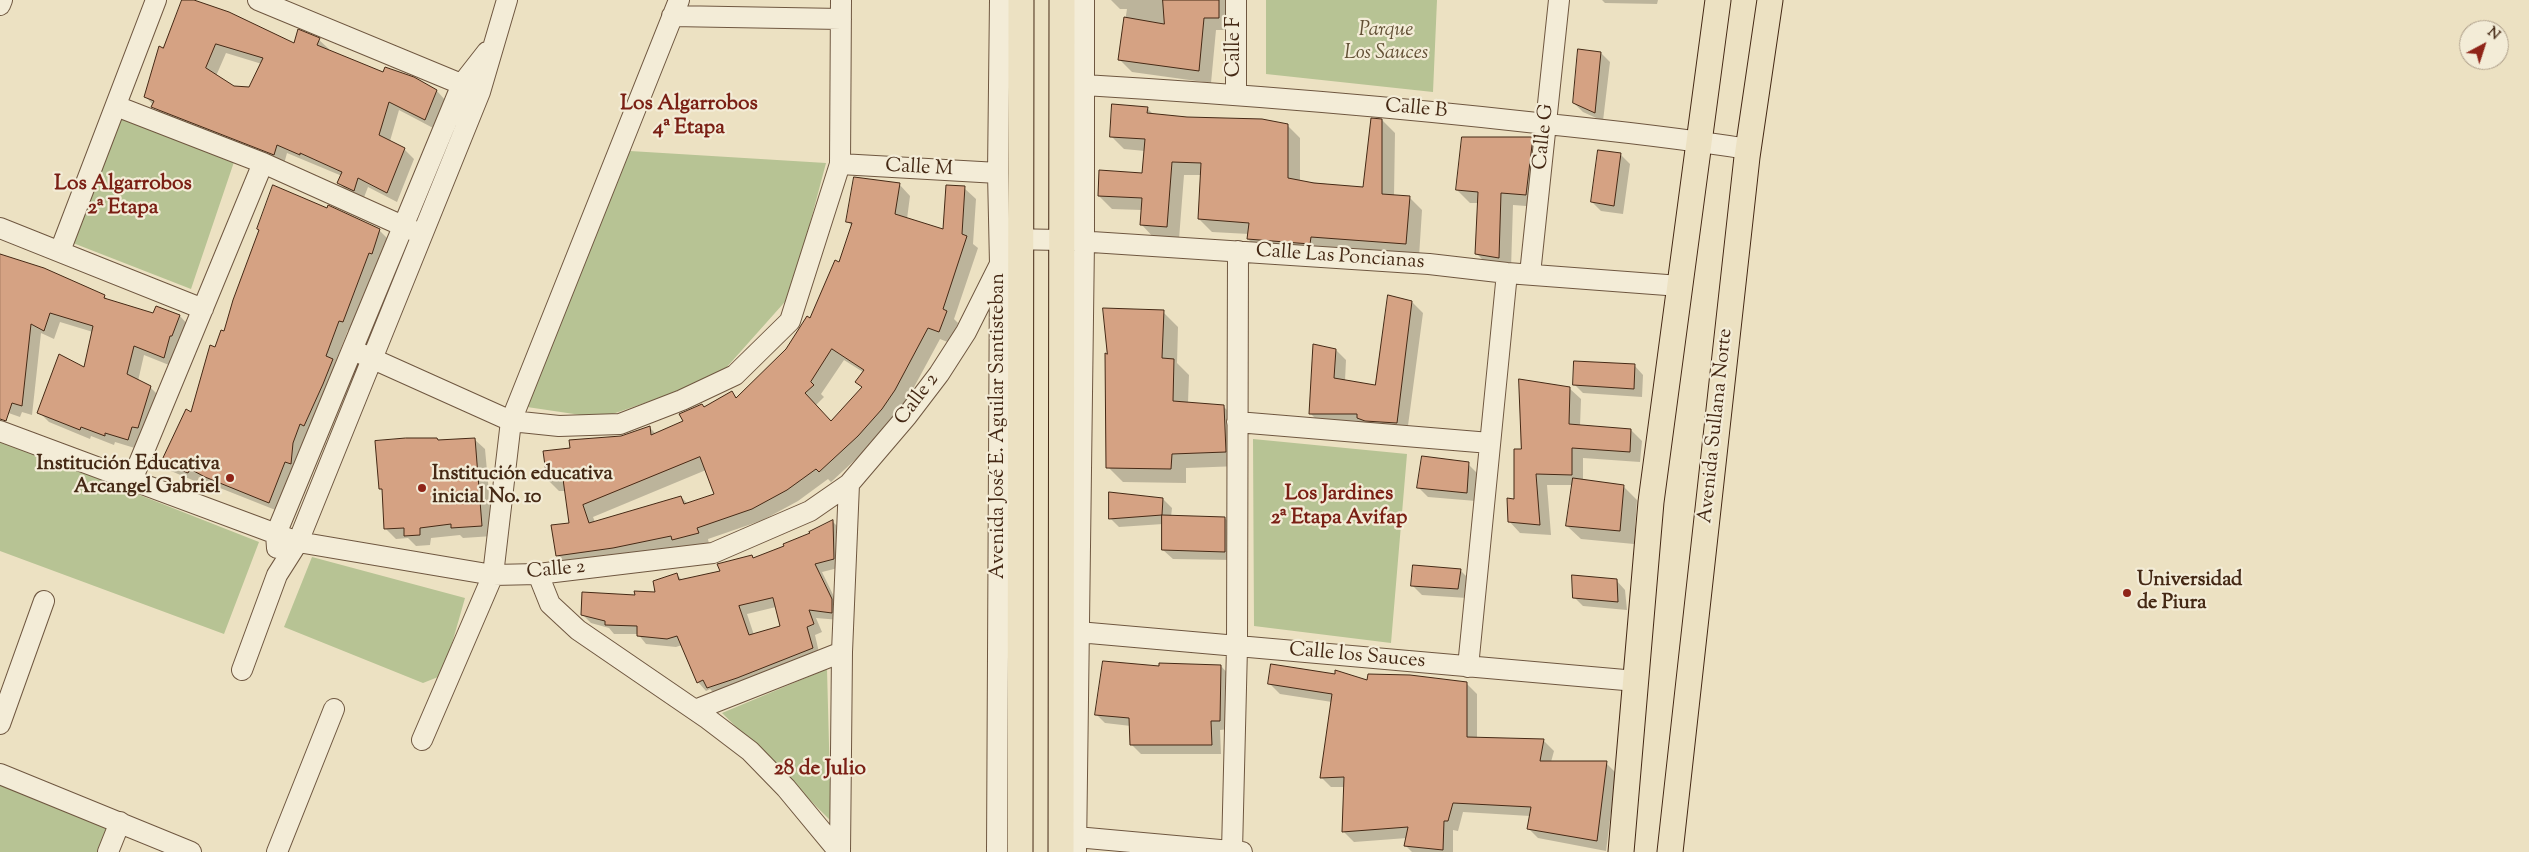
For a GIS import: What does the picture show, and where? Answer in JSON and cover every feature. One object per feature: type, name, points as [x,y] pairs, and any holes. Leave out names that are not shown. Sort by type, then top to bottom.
[{"type":"main road","name":"Avenida José E. Aguilar Santisteban","points":[[1020,852],[1009,239],[1021,0]]},
{"type":"main road","points":[[1062,0],[1072,241],[1071,847]]},
{"type":"main road","points":[[1621,852],[1651,502],[1718,0]]},
{"type":"main road","name":"Avenida Sullana Norte","points":[[1670,852],[1748,149],[1770,0]]},
{"type":"street","points":[[0,5],[2,0]]},
{"type":"street","points":[[60,251],[156,0]]},
{"type":"street","points":[[258,0],[471,88]]},
{"type":"street","points":[[277,575],[276,534],[404,226],[494,43],[507,0]]},
{"type":"street","name":"Avenida José E. Aguilar Santisteban","points":[[997,852],[1000,264],[1009,239],[998,172],[1000,0]]},
{"type":"street","points":[[1084,0],[1084,85],[1072,241],[1078,632],[1071,847],[1237,852],[1238,251]]},
{"type":"street","name":"Calle F","points":[[1236,0],[1236,94]]},
{"type":"street","name":"Calle G","points":[[1530,274],[1559,0]]},
{"type":"street","points":[[353,350],[511,422],[559,426],[620,424],[682,400],[735,375],[790,321],[840,164],[841,10],[676,8],[511,422],[493,575],[422,740]]},
{"type":"street","name":"Calle B","points":[[1084,85],[1236,94],[1546,124],[1700,141],[1748,149]]},
{"type":"street","points":[[242,670],[277,575],[298,542],[423,235],[471,88]]},
{"type":"street","points":[[116,106],[263,163],[423,235]]},
{"type":"street","points":[[132,480],[263,163]]},
{"type":"street","name":"Calle M","points":[[840,164],[998,172]]},
{"type":"street","points":[[0,228],[203,309]]},
{"type":"street","name":"Calle Las Poncianas","points":[[1009,239],[1072,241],[1429,264],[1507,273],[1680,286]]},
{"type":"street","name":"Calle 2","points":[[0,431],[298,542],[493,575],[538,574],[713,553],[810,511],[849,484],[907,416],[939,374],[966,332],[1000,264]]},
{"type":"street","points":[[1468,667],[1507,273]]},
{"type":"street","points":[[1237,422],[1490,443]]},
{"type":"street","points":[[840,852],[842,652],[849,484]]},
{"type":"street","points":[[538,574],[550,604],[578,630],[695,710],[750,752],[786,788],[840,852]]},
{"type":"street","points":[[0,724],[44,601]]},
{"type":"street","name":"Calle los Sauces","points":[[1078,632],[1636,681]]},
{"type":"street","points":[[695,710],[842,652]]},
{"type":"street","points":[[277,852],[334,709]]},
{"type":"street","points":[[0,774],[191,852]]},
{"type":"street","points":[[108,852],[120,822]]},
{"type":"green space","name":"Parque Los Sauces","points":[[1266,0],[1437,0],[1433,92],[1266,74]]},
{"type":"green space","points":[[123,115],[235,159],[191,289],[73,243]]},
{"type":"green space","points":[[630,151],[826,163],[791,295],[717,378],[601,418],[527,407]]},
{"type":"green space","points":[[1253,439],[1407,454],[1391,643],[1254,626]]},
{"type":"green space","points":[[0,440],[259,542],[224,634],[0,551]]},
{"type":"green space","points":[[312,557],[465,598],[443,675],[423,683],[284,627]]},
{"type":"green space","points":[[827,669],[831,821],[722,713]]},
{"type":"green space","points":[[0,780],[113,825],[102,852],[0,852]]},
{"type":"building","points":[[182,0],[194,0],[229,12],[294,43],[298,29],[320,38],[317,45],[383,72],[385,67],[414,77],[437,90],[425,120],[389,102],[379,135],[405,148],[387,193],[358,178],[354,191],[337,183],[342,172],[300,153],[300,155],[277,145],[274,155],[151,107],[154,101],[144,97],[159,46],[163,48]],"holes":[[[216,44],[263,58],[249,87],[234,86],[206,68]]]},
{"type":"building","points":[[1163,0],[1219,0],[1219,18],[1204,18],[1199,71],[1118,60],[1124,17],[1164,24]]},
{"type":"building","points":[[1578,49],[1601,52],[1595,113],[1573,103]]},
{"type":"building","points":[[1112,104],[1148,107],[1147,113],[1187,117],[1262,119],[1288,124],[1288,178],[1314,183],[1363,187],[1371,118],[1382,119],[1382,194],[1410,196],[1406,244],[1311,237],[1310,244],[1247,239],[1249,223],[1198,219],[1201,163],[1172,162],[1167,227],[1140,225],[1142,198],[1098,196],[1099,170],[1142,173],[1145,139],[1110,137]]},
{"type":"building","points":[[1462,137],[1533,137],[1526,195],[1501,193],[1499,258],[1475,254],[1478,192],[1456,190]]},
{"type":"building","points":[[1598,150],[1621,153],[1614,206],[1591,202]]},
{"type":"building","points":[[854,177],[900,183],[895,214],[943,229],[946,185],[965,186],[962,234],[967,236],[943,309],[947,311],[939,332],[928,328],[895,390],[882,409],[858,436],[819,472],[816,469],[787,490],[752,509],[697,528],[699,533],[672,540],[671,536],[613,548],[556,556],[551,525],[569,523],[563,479],[547,480],[543,451],[570,448],[569,440],[621,436],[650,426],[651,435],[683,421],[679,414],[702,404],[704,407],[732,391],[736,398],[786,349],[807,316],[810,318],[835,260],[839,262],[852,223],[846,222]],"holes":[[[832,349],[864,370],[855,382],[862,387],[831,421],[805,393],[814,385],[811,382]],[[700,457],[714,494],[684,504],[681,496],[589,523],[583,505]]]},
{"type":"building","points":[[273,185],[327,208],[328,205],[380,229],[372,254],[369,253],[343,322],[339,321],[326,356],[333,359],[304,426],[300,424],[293,443],[291,464],[285,462],[269,503],[190,469],[188,473],[161,462],[186,409],[191,412],[210,345],[215,347],[221,330],[224,331]]},
{"type":"building","points":[[0,254],[44,268],[105,295],[104,298],[153,313],[156,306],[180,315],[172,336],[170,336],[164,358],[134,346],[127,374],[151,386],[138,428],[132,427],[128,440],[105,433],[105,436],[81,427],[80,430],[37,413],[59,354],[84,367],[93,326],[50,313],[44,331],[31,324],[22,406],[12,403],[6,421],[0,419]]},
{"type":"building","points":[[1388,295],[1412,301],[1397,423],[1365,421],[1357,418],[1357,414],[1309,414],[1313,344],[1336,349],[1334,378],[1375,385]]},
{"type":"building","points":[[1103,308],[1164,310],[1162,358],[1174,359],[1173,401],[1224,405],[1226,452],[1172,454],[1171,469],[1106,468],[1105,353],[1107,354]]},
{"type":"building","points":[[1574,361],[1635,364],[1634,389],[1573,385]]},
{"type":"building","points":[[1519,379],[1570,387],[1569,424],[1631,429],[1630,452],[1572,448],[1572,475],[1536,474],[1540,525],[1508,522],[1507,498],[1514,499],[1514,449],[1521,449]]},
{"type":"building","points":[[437,438],[438,440],[475,438],[482,526],[451,528],[451,524],[420,528],[420,535],[404,536],[404,528],[384,529],[382,489],[379,489],[375,441]]},
{"type":"building","points":[[1422,456],[1469,462],[1467,493],[1417,488]]},
{"type":"building","points":[[1573,478],[1624,485],[1620,531],[1566,526]]},
{"type":"building","points":[[1109,492],[1163,498],[1162,515],[1109,519]]},
{"type":"building","points":[[1162,515],[1225,517],[1225,552],[1162,550]]},
{"type":"building","points":[[833,520],[834,559],[815,564],[832,599],[832,613],[809,610],[814,624],[807,627],[813,648],[737,678],[707,688],[703,680],[697,683],[677,636],[667,639],[637,636],[637,626],[605,625],[605,621],[581,615],[582,592],[635,595],[634,591],[655,592],[653,581],[677,573],[679,580],[720,571],[717,564],[752,555],[753,558],[784,546],[783,544]],"holes":[[[773,598],[780,626],[749,635],[739,606]]]},
{"type":"building","points":[[1413,565],[1461,569],[1458,589],[1411,586]]},
{"type":"building","points":[[1572,575],[1617,579],[1618,602],[1573,598]]},
{"type":"building","points":[[1103,661],[1159,666],[1159,663],[1221,665],[1220,721],[1211,721],[1212,745],[1130,745],[1129,718],[1095,715]]},
{"type":"building","points":[[1271,664],[1335,674],[1335,670],[1367,680],[1368,674],[1410,675],[1467,682],[1467,737],[1544,739],[1540,761],[1607,761],[1597,841],[1527,829],[1531,807],[1453,803],[1448,821],[1444,821],[1443,850],[1404,846],[1408,827],[1342,832],[1344,777],[1320,778],[1332,694],[1268,684]]},
{"type":"place","name":"Institución Educativa Arcangel Gabriel","points":[[230,478]]},
{"type":"place","name":"Institución educativa inicial No. 10","points":[[422,488]]},
{"type":"place","name":"Universidad de Piura","points":[[2127,593]]},
{"type":"district","name":"Los Algarrobos 4ª Etapa","points":[[689,117]]},
{"type":"district","name":"Los Algarrobos 2ª Etapa","points":[[123,197]]},
{"type":"district","name":"Los Jardines 2ª Etapa Avifap","points":[[1339,507]]},
{"type":"district","name":"28 de Julio","points":[[820,770]]}]
